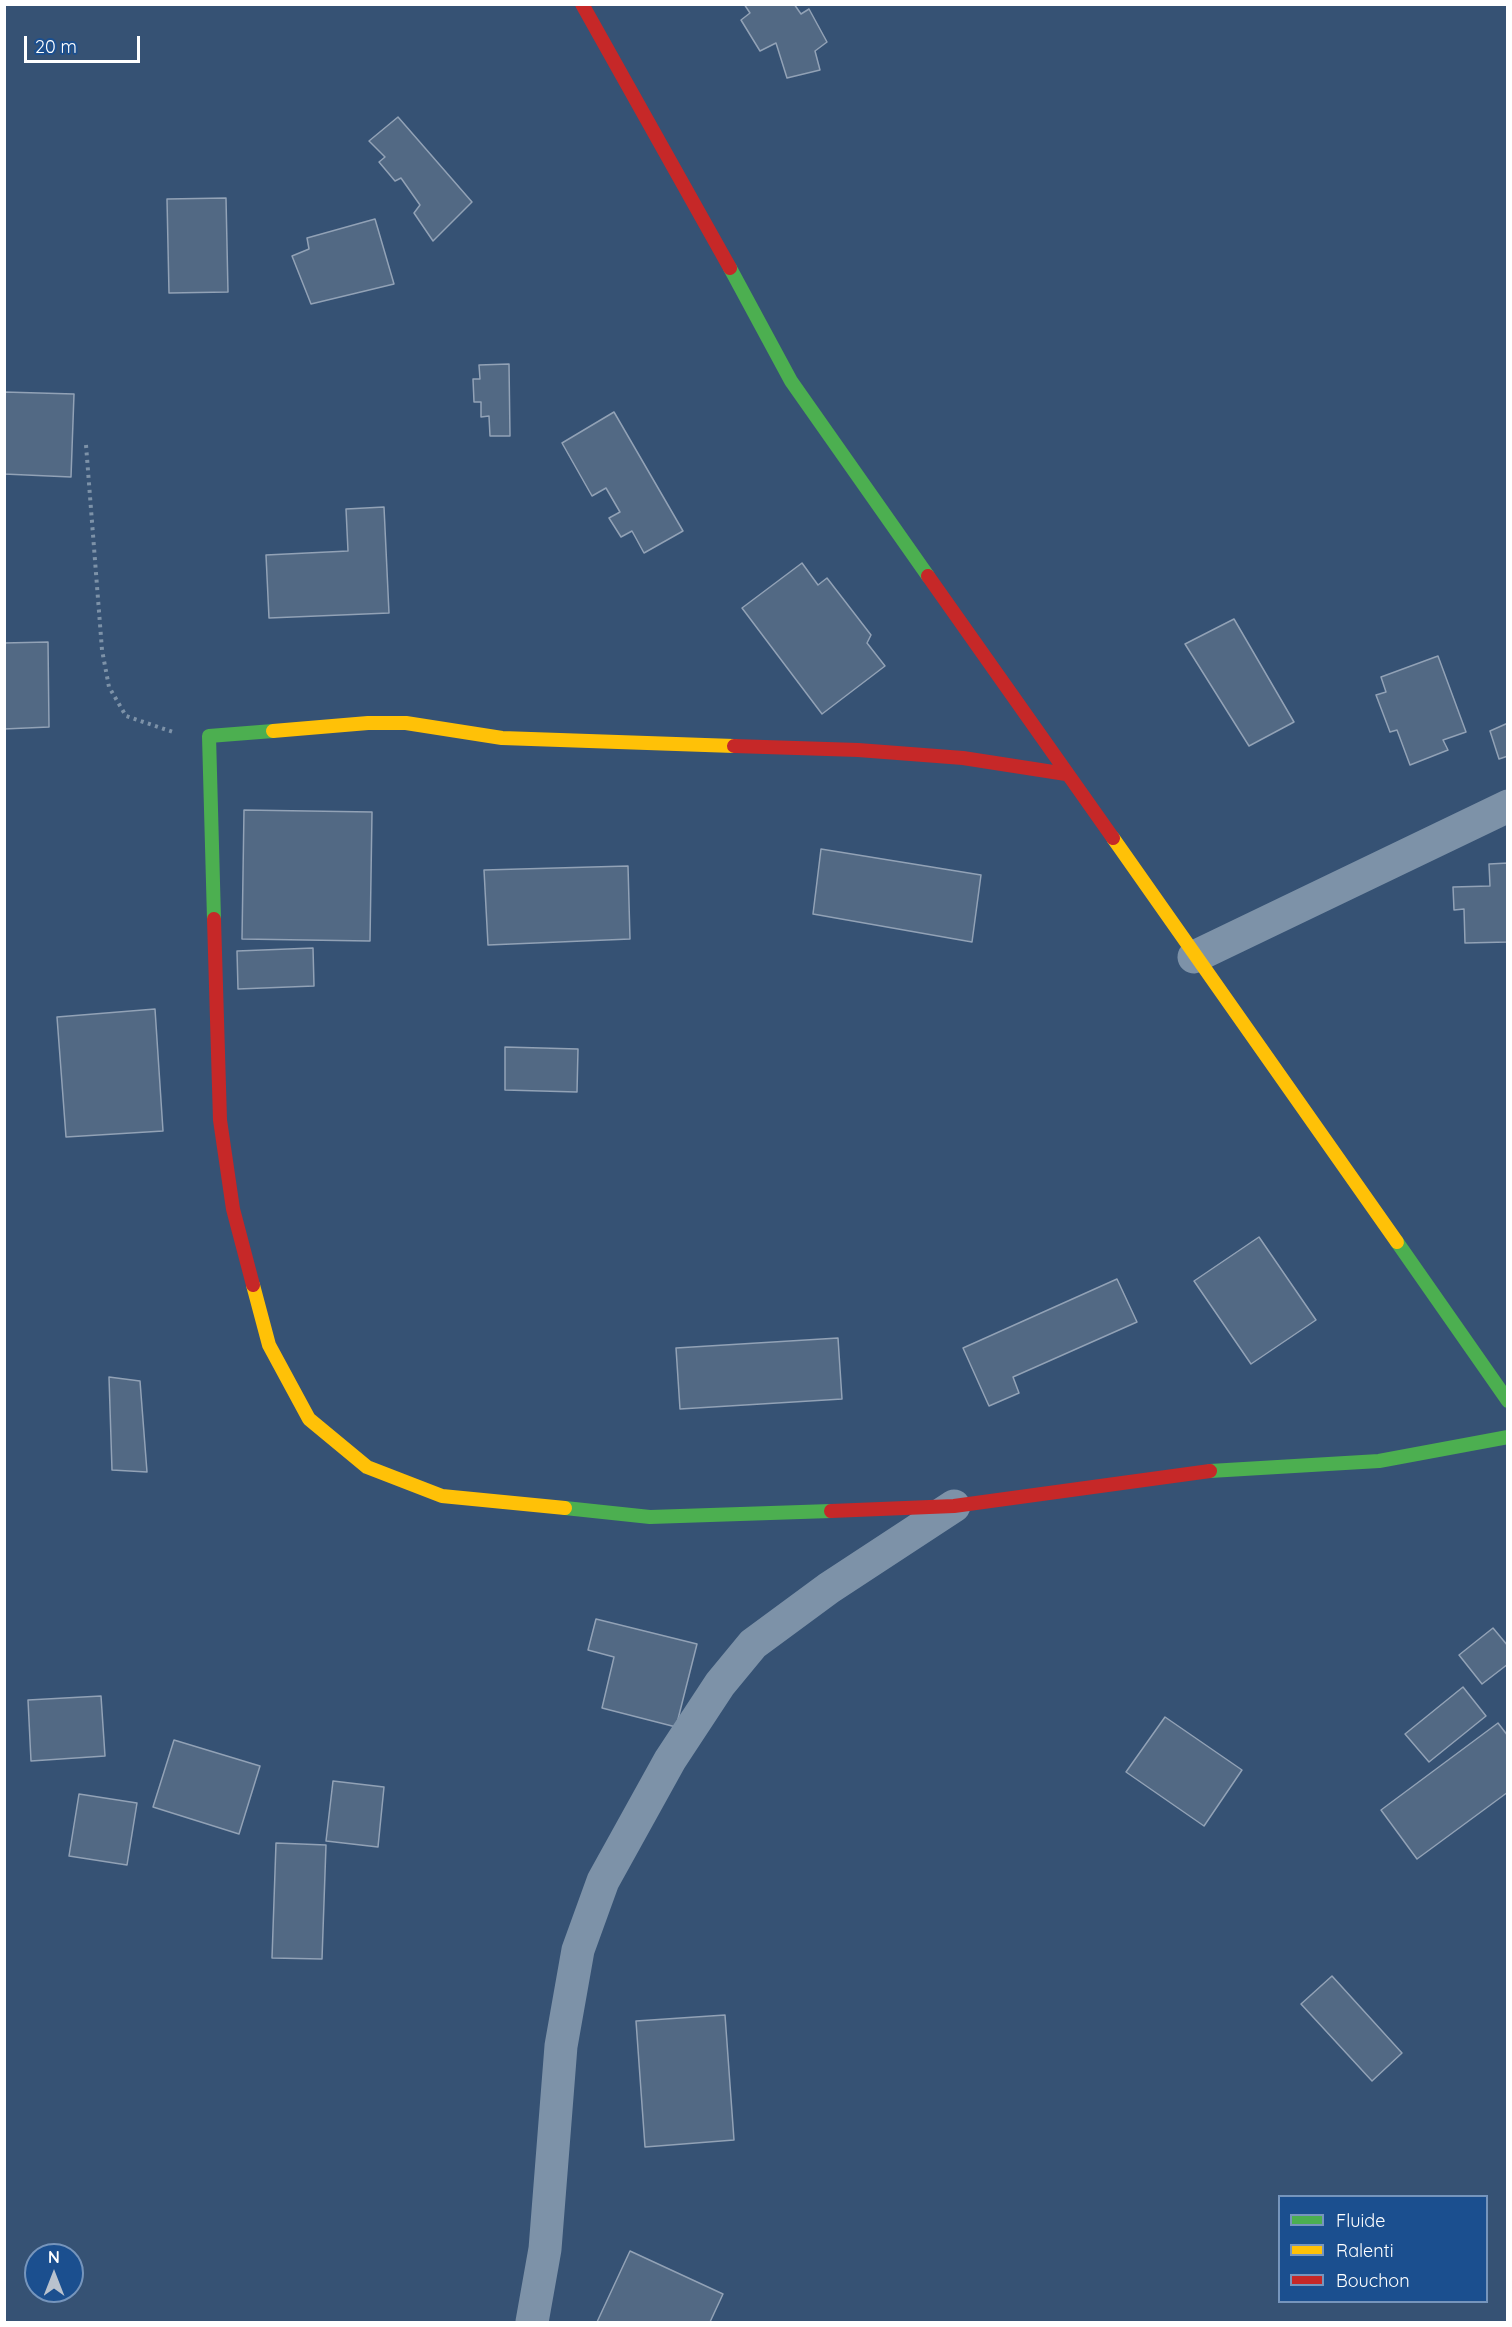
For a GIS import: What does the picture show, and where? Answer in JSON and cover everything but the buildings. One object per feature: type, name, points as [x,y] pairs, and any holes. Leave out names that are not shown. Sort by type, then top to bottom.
[{"type":"street","points":[[582,4],[647,116],[791,381],[1508,1401]]},
{"type":"street","points":[[1066,774],[963,758],[893,753],[502,738],[406,723],[368,723],[209,736],[220,1120],[233,1209],[269,1345],[309,1419],[367,1467],[442,1496],[650,1517],[954,1506],[1191,1472],[1379,1461],[1508,1437]]},
{"type":"street","points":[[1194,957],[1508,806]]},
{"type":"street","points":[[532,2322],[545,2249],[561,2046],[578,1950],[603,1881],[670,1760],[720,1684],[753,1644],[829,1588],[954,1506]]},
{"type":"path","points":[[86,445],[102,650],[110,687],[126,716],[177,733],[209,736]]},
{"type":"traffic: fast","points":[[730,268],[791,381],[928,576]]},
{"type":"traffic: fast","points":[[214,919],[209,736],[273,731]]},
{"type":"traffic: fast","points":[[1397,1242],[1508,1401]]},
{"type":"traffic: fast","points":[[1210,1471],[1379,1461],[1508,1437]]},
{"type":"traffic: fast","points":[[565,1508],[650,1517],[831,1511]]},
{"type":"traffic: slow","points":[[273,731],[368,723],[406,723],[502,738],[734,746]]},
{"type":"traffic: slow","points":[[1113,838],[1397,1242]]},
{"type":"traffic: slow","points":[[253,1285],[269,1345],[309,1419],[367,1467],[442,1496],[565,1508]]},
{"type":"traffic: jam","points":[[582,4],[730,268]]},
{"type":"traffic: jam","points":[[928,576],[1113,838]]},
{"type":"traffic: jam","points":[[734,746],[858,750],[963,758],[1066,774]]},
{"type":"traffic: jam","points":[[214,919],[220,1120],[233,1209],[253,1285]]},
{"type":"traffic: jam","points":[[831,1511],[954,1506],[1210,1471]]}]
